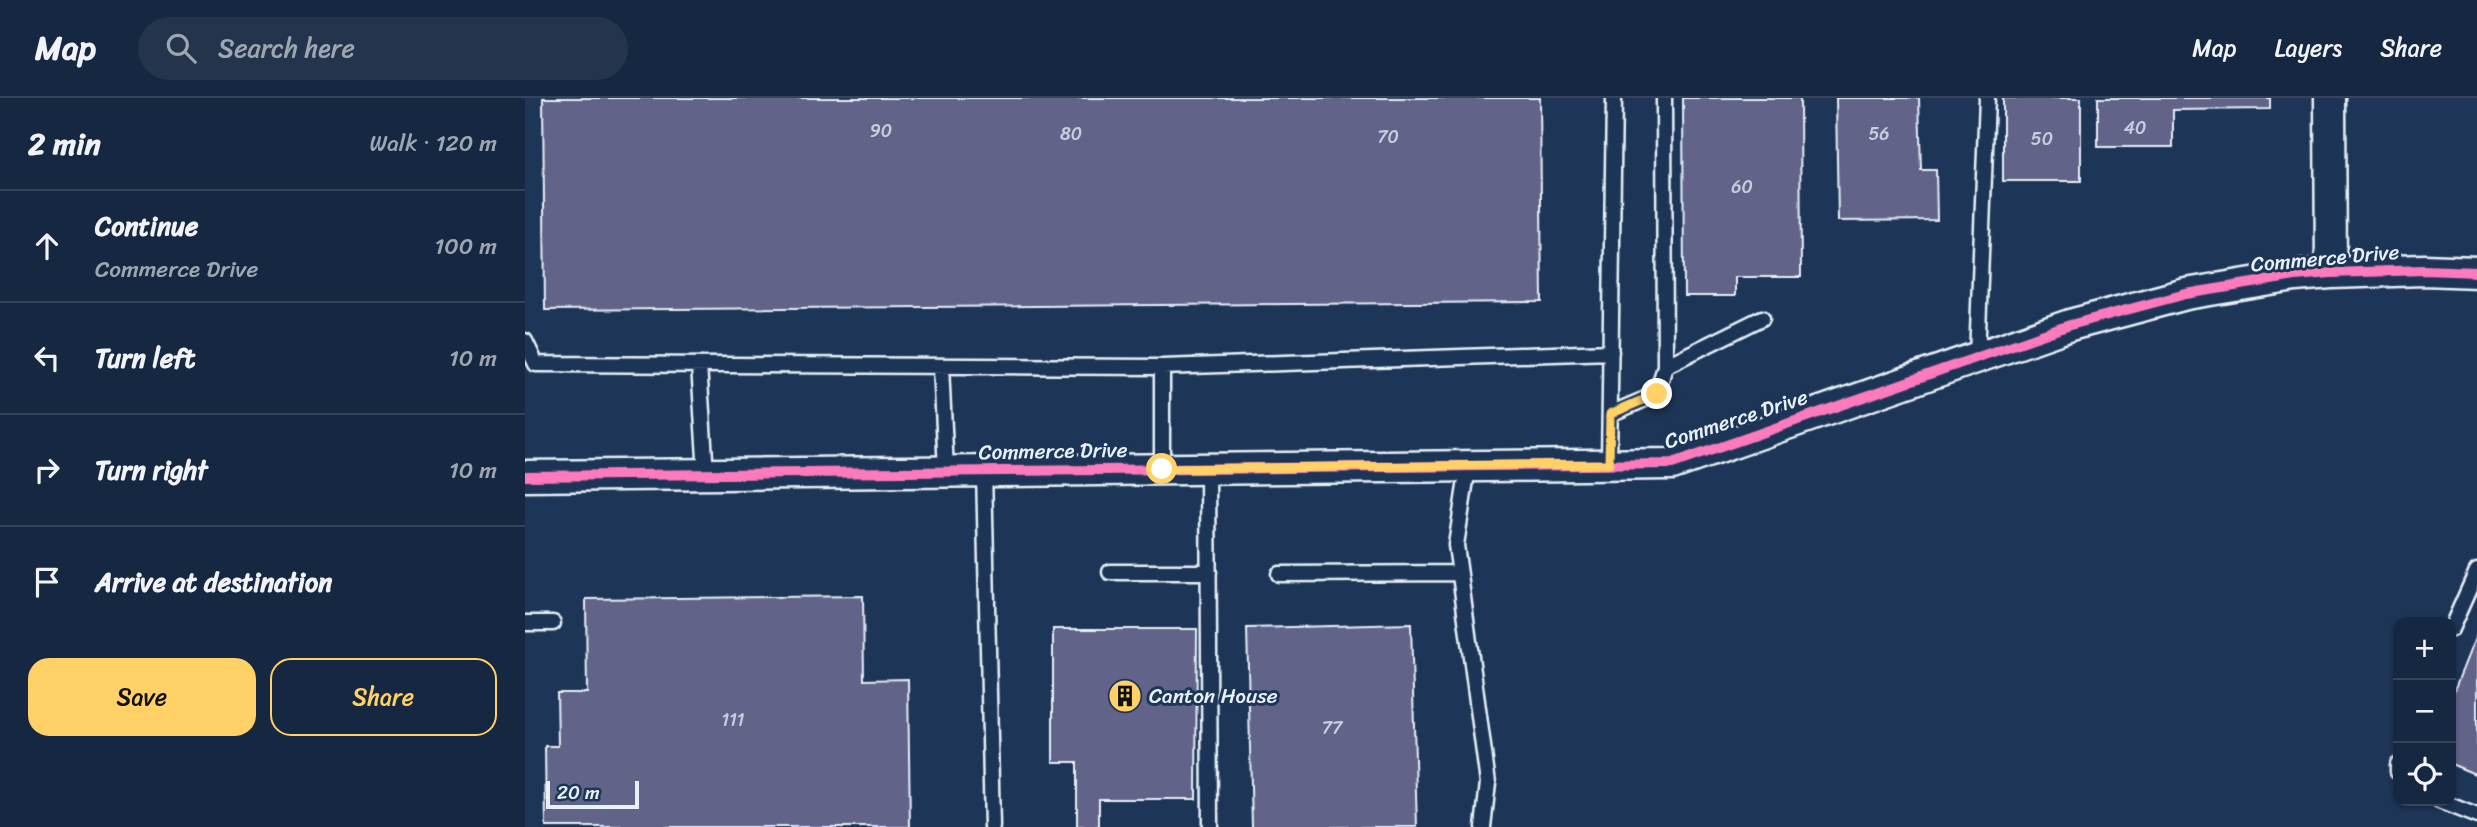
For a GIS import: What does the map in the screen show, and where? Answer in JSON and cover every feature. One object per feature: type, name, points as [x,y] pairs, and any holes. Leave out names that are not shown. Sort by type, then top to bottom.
[{"type":"street","points":[[2330,98],[2331,273]]},
{"type":"street","name":"Commerce Drive","points":[[525,476],[1672,464],[2070,325],[2186,294],[2295,276],[2331,273],[2424,270],[2477,272]]},
{"type":"lane","points":[[1609,464],[1614,98]]},
{"type":"lane","points":[[1610,414],[1657,394],[1665,366],[1664,98]]},
{"type":"lane","points":[[1977,358],[1987,98]]},
{"type":"lane","points":[[1665,366],[1762,318]]},
{"type":"lane","points":[[525,341],[536,364],[1162,367],[1611,352]]},
{"type":"lane","points":[[699,365],[706,474]]},
{"type":"lane","points":[[941,366],[946,471]]},
{"type":"lane","points":[[1162,367],[1162,469]]},
{"type":"lane","points":[[1468,467],[1456,545],[1488,783],[1483,827]]},
{"type":"lane","points":[[1208,469],[1210,827]]},
{"type":"lane","points":[[984,471],[992,827]]},
{"type":"lane","points":[[2456,618],[2477,571]]},
{"type":"lane","points":[[1111,572],[1209,572]]},
{"type":"lane","points":[[1279,574],[1461,573]]},
{"type":"lane","points":[[525,623],[553,623]]},
{"type":"lane","points":[[2451,806],[2477,816]]},
{"type":"building","points":[[543,98],[1540,98],[1542,302],[545,310]]},
{"type":"building","points":[[1683,98],[1800,98],[1801,277],[1735,277],[1735,296],[1684,296]]},
{"type":"building","points":[[1836,98],[1919,98],[1921,170],[1936,170],[1937,220],[1838,221]]},
{"type":"building","points":[[2003,98],[2081,98],[2081,181],[2003,181]]},
{"type":"building","points":[[2098,98],[2270,98],[2270,109],[2173,110],[2173,147],[2098,147]]},
{"type":"building","points":[[863,596],[864,680],[908,679],[910,827],[546,827],[545,746],[558,746],[557,693],[587,693],[586,599]]},
{"type":"building","points":[[1411,624],[1417,827],[1252,827],[1247,628]]},
{"type":"building","name":"Canton House","points":[[1053,629],[1197,629],[1196,799],[1099,799],[1099,827],[1077,827],[1077,762],[1053,762]]},
{"type":"building","points":[[2477,633],[2477,775],[2456,766],[2456,686]]},
{"type":"cycle path","points":[[525,476],[1672,464],[2070,325],[2186,294],[2295,276],[2331,273],[2424,270],[2477,272]]},
{"type":"place","name":"Canton House","points":[[1125,696]]},
{"type":"route","points":[[1162,469],[1609,464],[1610,414],[1657,394]]}]
